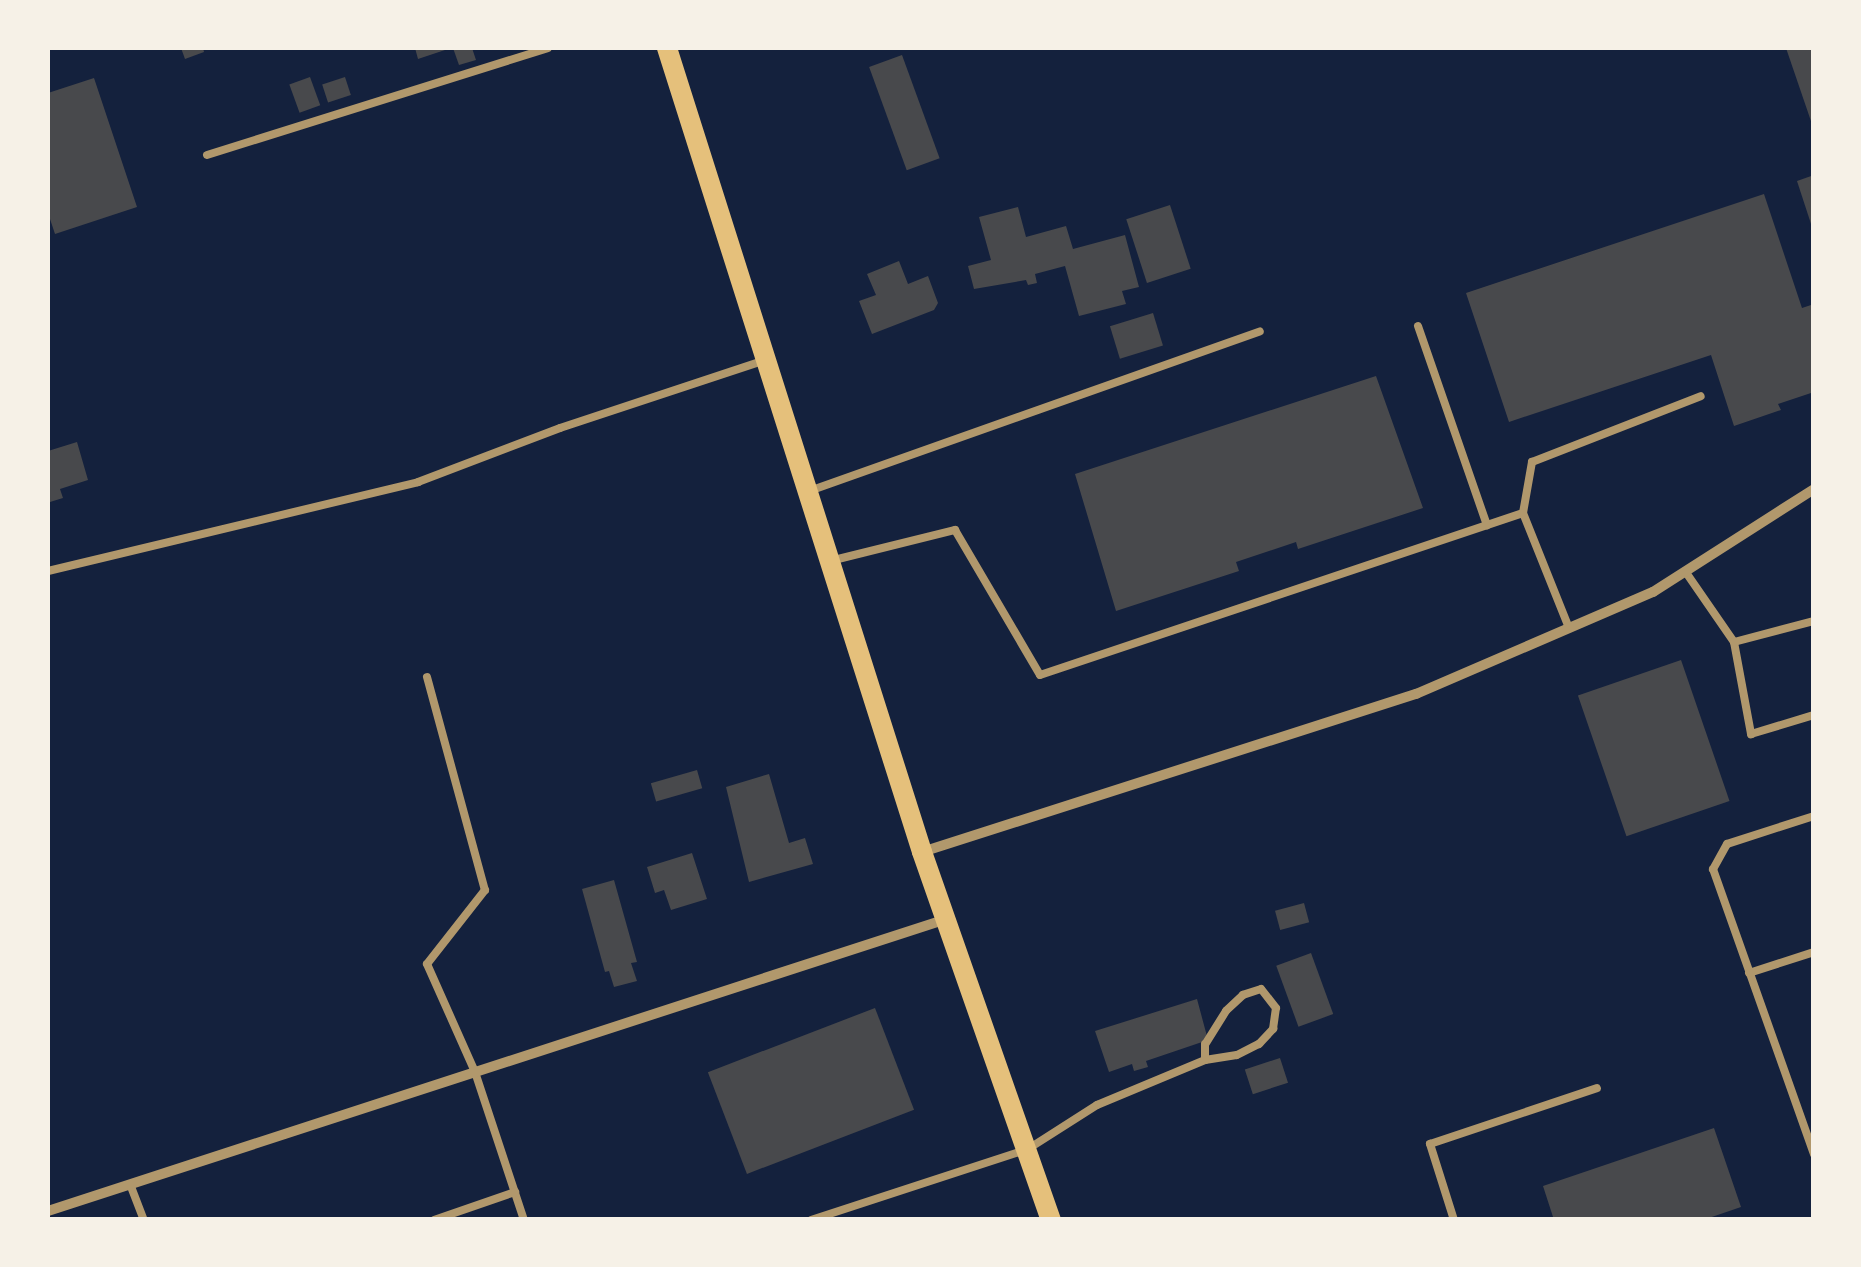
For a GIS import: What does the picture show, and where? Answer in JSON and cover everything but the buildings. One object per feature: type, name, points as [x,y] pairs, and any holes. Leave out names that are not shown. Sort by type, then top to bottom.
[{"type":"main road","points":[[666,48],[922,852],[1052,1220]]},
{"type":"street","points":[[922,852],[1416,694],[1653,592],[1814,489]]},
{"type":"street","points":[[48,1211],[947,918]]},
{"type":"lane","points":[[207,154],[548,48]]},
{"type":"lane","points":[[1418,326],[1488,525]]},
{"type":"lane","points":[[808,492],[1260,331]]},
{"type":"lane","points":[[48,571],[418,482],[560,428],[766,360]]},
{"type":"lane","points":[[1569,628],[1523,513],[1532,462],[1701,396]]},
{"type":"lane","points":[[830,561],[955,530],[1040,675],[1523,513]]},
{"type":"lane","points":[[1685,571],[1734,642],[1751,734],[1814,716]]},
{"type":"lane","points":[[1734,642],[1814,621]]},
{"type":"lane","points":[[427,676],[485,890],[427,964],[474,1072],[524,1220]]},
{"type":"lane","points":[[1814,816],[1727,844],[1713,869],[1814,1155]]},
{"type":"lane","points":[[1749,973],[1814,952]]},
{"type":"lane","points":[[811,1220],[1028,1149],[1097,1106],[1204,1060],[1237,1055],[1259,1044],[1273,1028],[1276,1008],[1261,989],[1242,995],[1226,1011],[1205,1044],[1204,1060]]},
{"type":"lane","points":[[1454,1220],[1430,1144],[1597,1088]]},
{"type":"lane","points":[[1802,1122],[1814,1117]]},
{"type":"lane","points":[[130,1184],[144,1220]]},
{"type":"lane","points":[[434,1220],[515,1192]]}]
